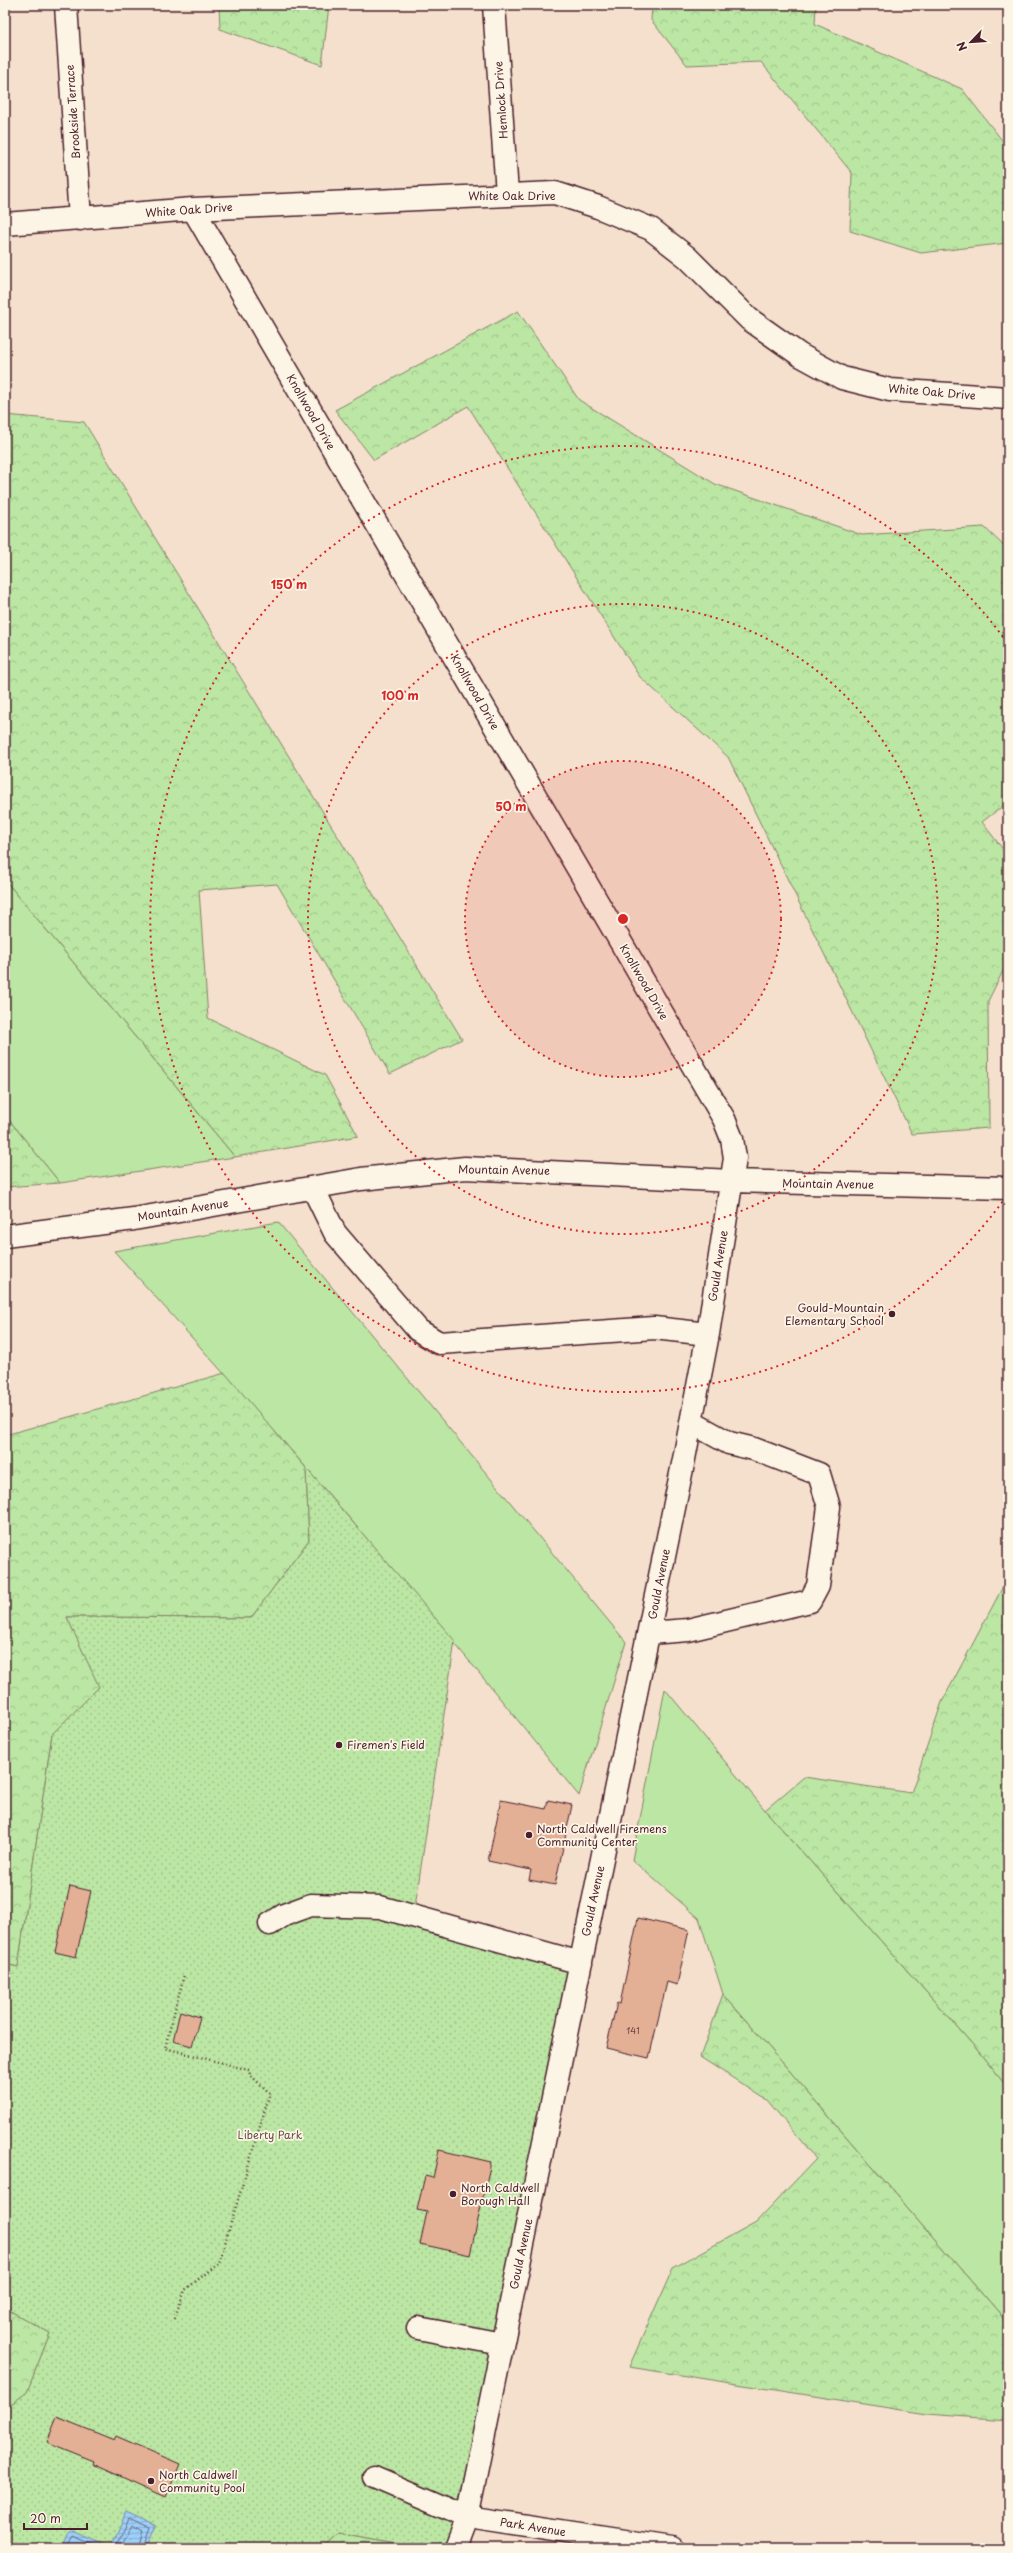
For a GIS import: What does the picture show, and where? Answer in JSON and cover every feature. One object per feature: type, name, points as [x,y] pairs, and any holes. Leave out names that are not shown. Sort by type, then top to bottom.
[{"type":"street","name":"Brookside Terrace","points":[[66,5],[80,219]]},
{"type":"street","name":"Hemlock Drive","points":[[494,5],[507,194]]},
{"type":"street","name":"White Oak Drive","points":[[5,224],[193,209],[555,193],[598,207],[651,228],[687,257],[750,319],[800,355],[842,378],[890,390],[1008,398]]},
{"type":"street","name":"Knollwood Drive","points":[[193,209],[724,1119],[732,1139],[735,1158],[732,1181]]},
{"type":"street","name":"Mountain Avenue","points":[[5,1236],[134,1219],[415,1172],[464,1168],[732,1181],[1008,1188]]},
{"type":"street","name":"Gould Avenue","points":[[455,2548],[467,2517],[649,1633],[708,1334],[732,1181]]},
{"type":"street","points":[[313,1188],[335,1233],[418,1330],[439,1343],[654,1328],[708,1334]]},
{"type":"street","points":[[649,1633],[688,1630],[810,1601],[818,1586],[828,1507],[819,1474],[754,1449],[729,1443],[691,1422]]},
{"type":"street","points":[[270,1924],[284,1915],[311,1905],[380,1907],[581,1963]]},
{"type":"street","points":[[418,2328],[502,2344]]},
{"type":"street","name":"Park Avenue","points":[[374,2477],[467,2517],[671,2548]]},
{"type":"path","points":[[174,2319],[185,2290],[219,2263],[270,2093],[250,2075],[249,2070],[165,2048],[184,1975]]},
{"type":"green space","points":[[219,5],[329,5],[322,65],[220,29]]},
{"type":"green space","points":[[652,5],[816,5],[815,24],[962,89],[1008,148],[1008,243],[921,253],[850,231],[852,173],[761,62],[687,65],[651,20]]},
{"type":"green space","points":[[518,311],[579,400],[715,484],[862,535],[984,527],[1008,550],[1008,802],[982,822],[1008,856],[1008,961],[988,1001],[989,1128],[912,1134],[728,757],[639,676],[468,406],[374,460],[335,410]]},
{"type":"green space","points":[[5,415],[84,422],[462,1039],[390,1074],[277,884],[199,890],[208,1018],[325,1075],[358,1136],[235,1157],[5,880]]},
{"type":"green space","points":[[5,880],[235,1157],[60,1183],[5,1115]]},
{"type":"green space","points":[[5,1115],[60,1183],[5,1187]]},
{"type":"green space","points":[[278,1222],[626,1642],[579,1796],[409,1588],[293,1452],[114,1251]]},
{"type":"green space","points":[[225,1373],[306,1468],[309,1540],[251,1618],[67,1617],[100,1687],[52,1734],[18,1967],[5,1964],[5,1435]]},
{"type":"green space","name":"Liberty Park","points":[[306,1468],[455,1641],[414,1913],[582,1958],[447,2548],[424,2548],[340,2533],[324,2548],[5,2548],[5,2409],[27,2392],[50,2333],[5,2308],[5,1964],[18,1967],[52,1734],[99,1687],[67,1617],[251,1618],[309,1540]]},
{"type":"green space","points":[[1008,1577],[1008,2088],[974,2046],[765,1810],[804,1777],[911,1793],[942,1702]]},
{"type":"green space","points":[[665,1689],[765,1810],[974,2046],[1008,2088],[1008,2324],[723,1994],[699,1918],[632,1860]]},
{"type":"green space","points":[[723,1994],[1008,2324],[1008,2420],[928,2414],[629,2367],[673,2268],[756,2222],[816,2159],[767,2100],[700,2057]]},
{"type":"green space","points":[[5,2308],[50,2333],[27,2393],[5,2409]]},
{"type":"green space","points":[[340,2533],[424,2548],[324,2548]]},
{"type":"water","points":[[126,2512],[157,2526],[147,2548],[62,2548],[70,2530],[111,2547]]},
{"type":"building","name":"North Caldwell Firemens Community Center","points":[[501,1800],[546,1809],[548,1800],[572,1805],[555,1885],[529,1880],[531,1870],[488,1861]]},
{"type":"building","points":[[70,1886],[91,1891],[76,1957],[55,1952]]},
{"type":"building","points":[[638,1918],[689,1930],[677,1985],[667,1982],[649,2058],[606,2048],[617,2003],[620,2004]]},
{"type":"building","points":[[180,2011],[200,2017],[192,2046],[173,2041]]},
{"type":"building","name":"North Caldwell Borough Hall","points":[[439,2150],[491,2162],[470,2255],[420,2244],[427,2212],[417,2210],[425,2176],[433,2178]]},
{"type":"building","name":"North Caldwell Community Pool","points":[[57,2417],[114,2440],[116,2436],[180,2464],[166,2497],[93,2464],[94,2461],[47,2442]]},
{"type":"place","name":"Gould-Mountain Elementary School","points":[[892,1314]]},
{"type":"place","name":"Firemen's Field","points":[[339,1745]]},
{"type":"place","name":"North Caldwell Firemens Community Center","points":[[529,1835]]},
{"type":"place","name":"North Caldwell Borough Hall","points":[[453,2194]]},
{"type":"place","name":"North Caldwell Community Pool","points":[[151,2481]]}]
